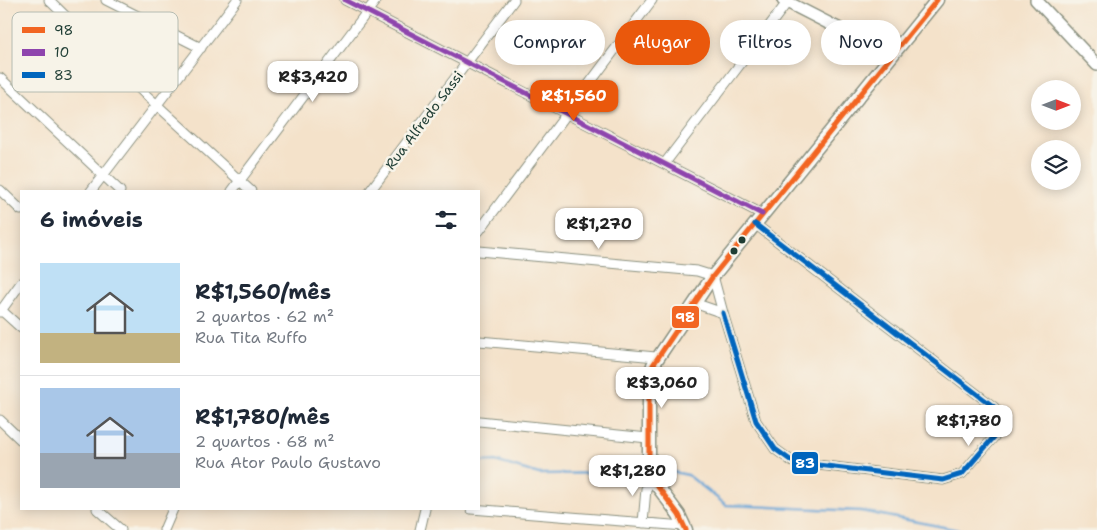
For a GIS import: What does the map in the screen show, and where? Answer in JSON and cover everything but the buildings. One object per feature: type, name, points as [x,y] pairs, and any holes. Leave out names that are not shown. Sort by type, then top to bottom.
[{"type":"main road","points":[[901,44],[937,0]]},
{"type":"main road","points":[[685,528],[669,501],[650,478],[648,438],[650,374],[656,357],[713,276],[884,65]]},
{"type":"street","points":[[49,0],[61,12]]},
{"type":"street","points":[[106,0],[130,12]]},
{"type":"street","points":[[178,78],[237,0]]},
{"type":"street","points":[[345,0],[665,163],[758,219],[994,407],[1000,418],[1000,430],[962,474],[943,480],[793,462],[775,449],[756,421],[713,276],[698,271],[480,251]]},
{"type":"street","points":[[233,190],[376,0]]},
{"type":"street","name":"Rua Alfredo Sassi","points":[[371,190],[514,0]]},
{"type":"street","points":[[480,230],[566,112],[652,0]]},
{"type":"street","points":[[1036,0],[1097,65]]},
{"type":"street","points":[[665,163],[786,1],[822,20]]},
{"type":"street","points":[[178,36],[201,48]]},
{"type":"street","points":[[0,78],[12,89]]},
{"type":"street","points":[[15,92],[119,190]]},
{"type":"street","points":[[144,92],[250,190]]},
{"type":"street","points":[[92,190],[167,92]]},
{"type":"street","points":[[0,190],[20,209]]},
{"type":"street","points":[[20,284],[0,310],[20,327]]},
{"type":"street","points":[[694,302],[723,313]]},
{"type":"street","points":[[480,342],[656,357]]},
{"type":"street","points":[[0,420],[20,439]]},
{"type":"street","points":[[480,421],[648,438]]},
{"type":"street","points":[[643,523],[646,489],[650,478]]},
{"type":"street","points":[[98,510],[121,530]]},
{"type":"street","points":[[164,530],[173,510]]},
{"type":"street","points":[[420,530],[425,510]]},
{"type":"street","points":[[480,510],[685,528]]},
{"type":"waterway","points":[[480,462],[495,461],[539,474],[621,473],[645,468]]},
{"type":"waterway","points":[[653,468],[688,475],[726,505],[861,511],[959,530]]},
{"type":"transit line","name":"10","points":[[345,0],[762,214]]},
{"type":"transit line","name":"98","points":[[686,530],[679,515],[649,475],[649,383],[653,365],[713,276],[937,0]]},
{"type":"transit line","name":"83","points":[[723,313],[756,421],[775,449],[793,462],[943,480],[962,474],[1000,430],[1000,418],[994,407],[755,224]]}]
